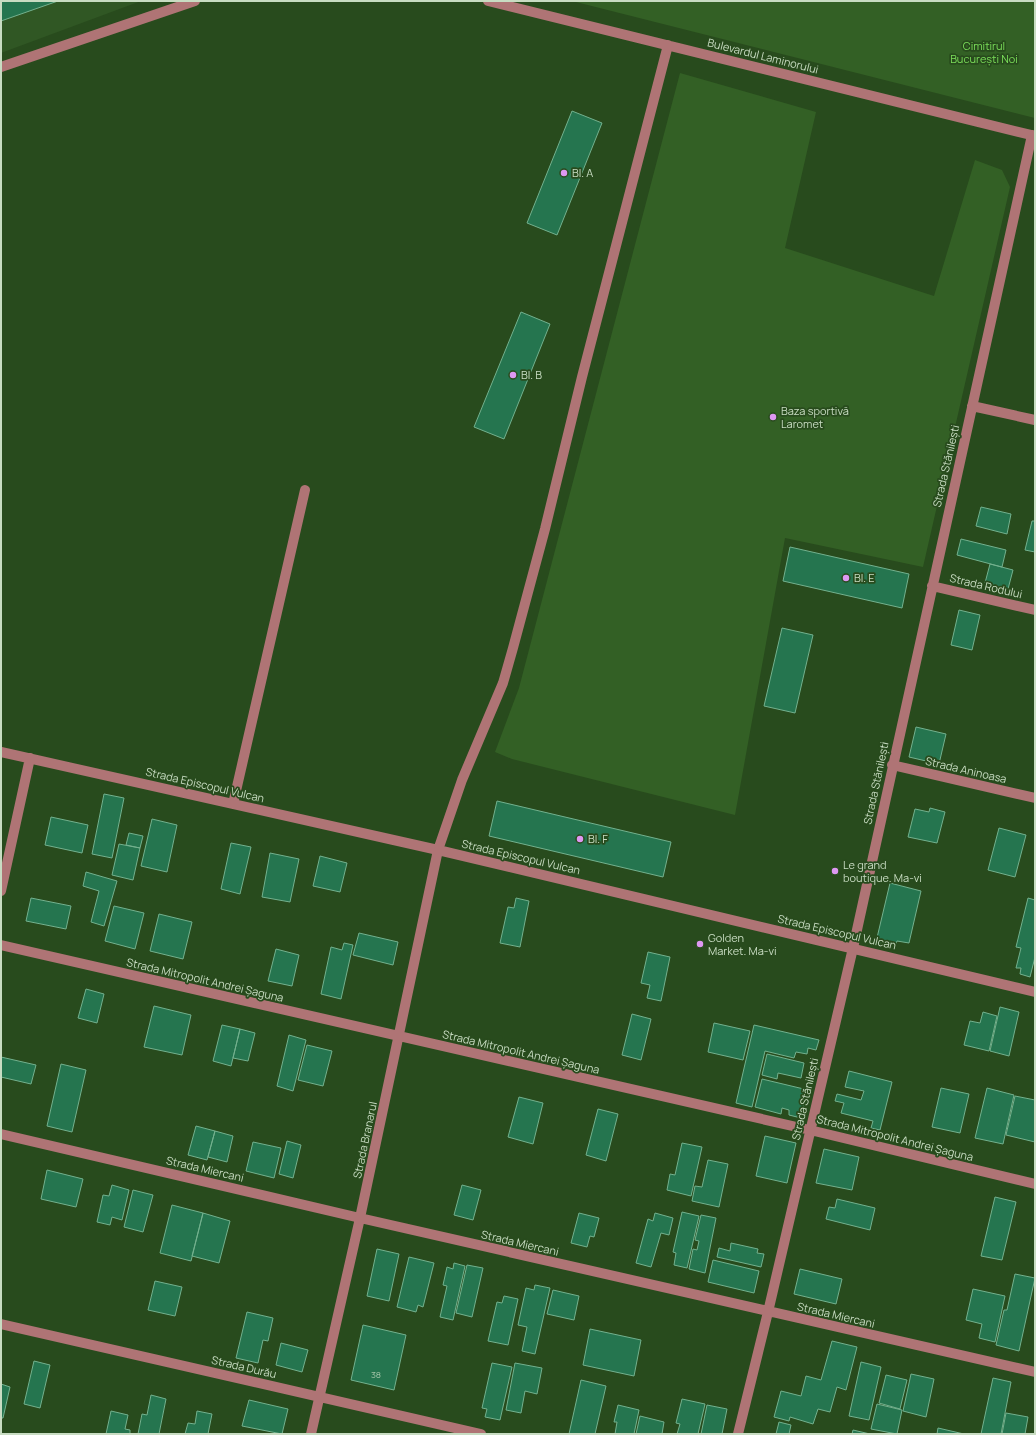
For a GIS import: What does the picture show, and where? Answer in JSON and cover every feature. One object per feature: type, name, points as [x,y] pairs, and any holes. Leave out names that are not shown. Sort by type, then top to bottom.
[{"type":"street","points":[[1,67],[195,1]]},
{"type":"street","name":"Bulevardul Laminorului","points":[[488,1],[1033,135]]},
{"type":"street","name":"Strada Branarul","points":[[311,1434],[360,1218],[438,850],[462,780],[503,683],[513,648],[545,529],[582,378],[668,45]]},
{"type":"street","name":"Strada Stănilești","points":[[738,1434],[853,948],[892,765],[1033,135]]},
{"type":"street","points":[[972,406],[1035,420]]},
{"type":"street","points":[[233,804],[305,490]]},
{"type":"street","name":"Strada Rodului","points":[[932,586],[1035,610]]},
{"type":"street","name":"Strada Episcopul Vulcan","points":[[1,752],[438,850],[1035,992]]},
{"type":"street","points":[[1,891],[30,758]]},
{"type":"street","name":"Strada Aninoasa","points":[[892,765],[1035,798]]},
{"type":"street","name":"Strada Mitropolit Andrei Șaguna","points":[[1,945],[810,1130],[1035,1184]]},
{"type":"street","name":"Strada Miercani","points":[[1,1134],[768,1312],[1035,1372]]},
{"type":"street","name":"Strada Durău","points":[[1,1324],[481,1434]]},
{"type":"shaded area","points":[[1,1],[141,1],[1,53]]},
{"type":"green space","name":"Cimitirul București Noi","points":[[572,1],[1035,1],[1035,118]]},
{"type":"green space","name":"Baza sportivă Laromet","points":[[680,73],[816,112],[785,248],[934,296],[975,160],[1002,170],[1010,187],[923,567],[785,538],[735,815],[512,759],[495,752],[519,688]]},
{"type":"building","points":[[1,1],[58,1],[1,21]]},
{"type":"building","name":"Bl. A","points":[[572,111],[602,123],[557,235],[527,223]]},
{"type":"building","name":"Bl. B","points":[[521,312],[550,324],[504,439],[474,427]]},
{"type":"building","points":[[981,507],[1011,514],[1007,534],[976,526]]},
{"type":"building","points":[[1032,521],[1035,521],[1035,552],[1025,550]]},
{"type":"building","points":[[961,539],[1006,550],[1002,567],[957,555]]},
{"type":"building","name":"Bl. E","points":[[790,547],[909,574],[902,608],[783,581]]},
{"type":"building","points":[[990,564],[1013,570],[1008,589],[985,583]]},
{"type":"building","points":[[959,610],[980,615],[972,650],[951,645]]},
{"type":"building","points":[[782,628],[813,635],[795,713],[764,706]]},
{"type":"building","points":[[916,727],[946,734],[939,764],[909,757]]},
{"type":"building","points":[[104,794],[124,798],[112,858],[92,854]]},
{"type":"building","name":"Bl. F","points":[[497,801],[671,842],[663,877],[489,836]]},
{"type":"building","points":[[930,808],[945,812],[937,843],[908,837],[915,809],[929,812]]},
{"type":"building","points":[[51,817],[88,825],[82,853],[45,845]]},
{"type":"building","points":[[152,819],[177,825],[167,872],[141,866]]},
{"type":"building","points":[[999,828],[1026,835],[1015,877],[988,870]]},
{"type":"building","points":[[129,833],[143,836],[140,848],[126,845]]},
{"type":"building","points":[[231,843],[251,847],[240,894],[221,889]]},
{"type":"building","points":[[119,844],[140,848],[133,880],[112,875]]},
{"type":"building","points":[[270,853],[299,859],[290,902],[262,897]]},
{"type":"building","points":[[320,856],[347,863],[340,892],[313,886]]},
{"type":"building","points":[[86,872],[117,881],[104,926],[91,922],[99,891],[83,886]]},
{"type":"building","points":[[890,883],[921,891],[909,943],[897,941],[895,946],[876,942]]},
{"type":"building","points":[[31,898],[71,906],[66,929],[26,921]]},
{"type":"building","points":[[516,898],[529,901],[520,947],[500,943],[508,907],[514,908]]},
{"type":"building","points":[[1028,898],[1035,900],[1035,957],[1030,977],[1020,974],[1021,968],[1016,968],[1021,948],[1016,947]]},
{"type":"building","points":[[114,906],[144,913],[135,949],[105,941]]},
{"type":"building","points":[[159,914],[192,922],[183,959],[150,951]]},
{"type":"building","points":[[359,933],[398,942],[393,965],[353,955]]},
{"type":"building","points":[[344,943],[353,945],[341,999],[321,994],[331,947],[342,950]]},
{"type":"building","points":[[276,949],[299,955],[292,986],[268,981]]},
{"type":"building","points":[[648,952],[670,957],[661,1001],[647,998],[650,985],[641,983]]},
{"type":"building","points":[[86,989],[104,994],[97,1023],[78,1018]]},
{"type":"building","points":[[154,1006],[191,1015],[182,1055],[144,1047]]},
{"type":"building","points":[[1000,1007],[1019,1012],[1009,1056],[990,1051]]},
{"type":"building","points":[[983,1012],[997,1016],[989,1051],[964,1045],[970,1021],[980,1023]]},
{"type":"building","points":[[632,1014],[651,1019],[641,1060],[622,1055]]},
{"type":"building","points":[[714,1023],[750,1031],[743,1060],[708,1052]]},
{"type":"building","points":[[222,1025],[240,1029],[231,1066],[213,1061]]},
{"type":"building","points":[[754,1025],[819,1040],[816,1050],[808,1048],[807,1054],[796,1052],[794,1058],[765,1051],[752,1107],[736,1103]]},
{"type":"building","points":[[240,1029],[255,1033],[248,1061],[233,1058]]},
{"type":"building","points":[[289,1035],[306,1040],[293,1091],[277,1086]]},
{"type":"building","points":[[307,1045],[332,1051],[323,1086],[298,1080]]},
{"type":"building","points":[[767,1054],[804,1063],[801,1078],[778,1073],[777,1079],[762,1075]]},
{"type":"building","points":[[1,1057],[36,1065],[31,1084],[1,1077]]},
{"type":"building","points":[[61,1064],[86,1070],[72,1132],[47,1126]]},
{"type":"building","points":[[849,1071],[892,1082],[880,1130],[871,1128],[873,1121],[841,1113],[844,1103],[835,1101],[837,1094],[861,1100],[864,1091],[845,1087]]},
{"type":"building","points":[[762,1079],[808,1090],[801,1118],[789,1115],[789,1110],[782,1108],[781,1114],[755,1107]]},
{"type":"building","points":[[941,1088],[969,1094],[960,1133],[932,1127]]},
{"type":"building","points":[[987,1088],[1014,1095],[1003,1144],[975,1138]]},
{"type":"building","points":[[1015,1096],[1035,1100],[1035,1142],[1006,1135]]},
{"type":"building","points":[[519,1097],[543,1103],[533,1144],[508,1137]]},
{"type":"building","points":[[598,1109],[618,1114],[606,1161],[586,1155]]},
{"type":"building","points":[[196,1126],[215,1131],[207,1160],[188,1155]]},
{"type":"building","points":[[215,1131],[233,1136],[227,1162],[208,1157]]},
{"type":"building","points":[[765,1136],[796,1143],[787,1183],[756,1176]]},
{"type":"building","points":[[287,1141],[301,1145],[293,1178],[279,1174]]},
{"type":"building","points":[[253,1142],[281,1148],[274,1178],[246,1171]]},
{"type":"building","points":[[682,1143],[702,1147],[691,1196],[667,1190],[670,1174],[675,1175]]},
{"type":"building","points":[[824,1149],[859,1157],[852,1190],[816,1183]]},
{"type":"building","points":[[708,1160],[728,1164],[719,1207],[692,1201],[695,1186],[702,1187]]},
{"type":"building","points":[[47,1170],[83,1179],[76,1207],[41,1199]]},
{"type":"building","points":[[112,1185],[129,1190],[122,1220],[112,1217],[110,1225],[97,1222],[103,1195],[109,1196]]},
{"type":"building","points":[[462,1185],[481,1190],[473,1220],[454,1215]]},
{"type":"building","points":[[133,1190],[153,1195],[143,1232],[124,1227]]},
{"type":"building","points":[[995,1197],[1016,1202],[1002,1260],[981,1256]]},
{"type":"building","points":[[837,1199],[875,1208],[870,1230],[826,1219],[829,1207],[835,1208]]},
{"type":"building","points":[[172,1205],[203,1213],[191,1261],[160,1253]]},
{"type":"building","points":[[682,1212],[699,1216],[687,1268],[674,1265],[676,1253],[673,1252]]},
{"type":"building","points":[[203,1213],[230,1221],[219,1263],[192,1256]]},
{"type":"building","points":[[579,1213],[599,1218],[594,1237],[590,1236],[587,1247],[571,1243]]},
{"type":"building","points":[[655,1213],[673,1218],[669,1235],[661,1233],[651,1267],[636,1263],[648,1219],[653,1221]]},
{"type":"building","points":[[701,1215],[716,1218],[705,1273],[689,1269],[693,1249],[697,1250],[699,1241],[695,1240]]},
{"type":"building","points":[[731,1243],[758,1249],[757,1253],[764,1254],[761,1267],[717,1257],[719,1248],[730,1251]]},
{"type":"building","points":[[377,1249],[399,1254],[389,1301],[367,1296]]},
{"type":"building","points":[[409,1257],[434,1263],[423,1307],[418,1305],[416,1312],[397,1307]]},
{"type":"building","points":[[713,1260],[759,1271],[754,1293],[708,1282]]},
{"type":"building","points":[[454,1263],[465,1266],[453,1320],[440,1317],[447,1286],[443,1285],[447,1267],[453,1269]]},
{"type":"building","points":[[467,1265],[483,1268],[472,1317],[456,1313]]},
{"type":"building","points":[[800,1269],[842,1279],[836,1304],[794,1294]]},
{"type":"building","points":[[1015,1274],[1035,1278],[1019,1351],[996,1345],[1004,1310],[1007,1310]]},
{"type":"building","points":[[155,1281],[182,1287],[175,1316],[148,1310]]},
{"type":"building","points":[[535,1285],[550,1288],[535,1354],[522,1351],[527,1327],[518,1325],[526,1288],[534,1290]]},
{"type":"building","points":[[973,1289],[1005,1296],[995,1342],[979,1338],[982,1324],[966,1320]]},
{"type":"building","points":[[553,1290],[579,1296],[574,1320],[547,1314]]},
{"type":"building","points":[[504,1296],[518,1299],[508,1345],[488,1341],[497,1302],[502,1303]]},
{"type":"building","points":[[247,1312],[273,1318],[268,1341],[263,1340],[258,1363],[236,1358]]},
{"type":"building","points":[[363,1325],[406,1335],[394,1390],[351,1380]]},
{"type":"building","points":[[590,1329],[641,1340],[634,1376],[583,1365]]},
{"type":"building","points":[[832,1341],[857,1347],[846,1390],[837,1387],[830,1412],[818,1409],[813,1424],[790,1417],[789,1421],[774,1417],[781,1391],[801,1396],[806,1376],[821,1380]]},
{"type":"building","points":[[281,1343],[308,1350],[302,1372],[276,1365]]},
{"type":"building","points":[[34,1361],[50,1365],[40,1408],[24,1404]]},
{"type":"building","points":[[861,1362],[881,1367],[869,1420],[849,1416]]},
{"type":"building","points":[[492,1363],[512,1367],[500,1420],[485,1417],[487,1409],[482,1408]]},
{"type":"building","points":[[515,1363],[542,1368],[537,1394],[525,1391],[521,1413],[506,1410]]},
{"type":"building","points":[[911,1374],[934,1379],[926,1417],[903,1411]]},
{"type":"building","points":[[886,1375],[907,1380],[900,1409],[879,1403]]},
{"type":"building","points":[[993,1378],[1011,1382],[1001,1434],[981,1434]]},
{"type":"building","points":[[581,1380],[606,1386],[595,1434],[569,1434]]},
{"type":"building","points":[[1,1384],[10,1387],[3,1418],[1,1418]]},
{"type":"building","points":[[151,1395],[166,1399],[159,1434],[138,1434],[142,1414],[147,1415]]},
{"type":"building","points":[[682,1399],[705,1404],[698,1434],[677,1434],[680,1424],[676,1423]]},
{"type":"building","points":[[249,1400],[288,1409],[282,1434],[242,1426]]},
{"type":"building","points":[[877,1404],[902,1410],[897,1434],[871,1429]]},
{"type":"building","points":[[618,1405],[639,1410],[634,1434],[615,1434],[617,1422],[614,1422]]},
{"type":"building","points":[[707,1405],[727,1409],[722,1434],[701,1434]]},
{"type":"building","points":[[111,1411],[128,1415],[125,1429],[130,1430],[130,1434],[106,1434]]},
{"type":"building","points":[[197,1411],[212,1414],[208,1434],[185,1434],[188,1423],[195,1424]]},
{"type":"building","points":[[1006,1413],[1028,1417],[1025,1434],[1002,1434]]},
{"type":"building","points":[[640,1416],[664,1422],[662,1434],[636,1434]]},
{"type":"building","points":[[779,1422],[791,1425],[789,1434],[776,1434]]},
{"type":"building","points":[[938,1428],[964,1434],[937,1434]]},
{"type":"building","points":[[853,1430],[870,1434],[852,1434]]},
{"type":"place","name":"Bl. A","points":[[564,173]]},
{"type":"place","name":"Bl. B","points":[[513,375]]},
{"type":"place","name":"Baza sportivă Laromet","points":[[773,417]]},
{"type":"place","name":"Bl. E","points":[[846,578]]},
{"type":"place","name":"Bl. F","points":[[580,839]]},
{"type":"place","name":"Le grand boutique. Ma-vi","points":[[835,871]]},
{"type":"place","name":"Golden Market. Ma-vi","points":[[700,944]]}]
